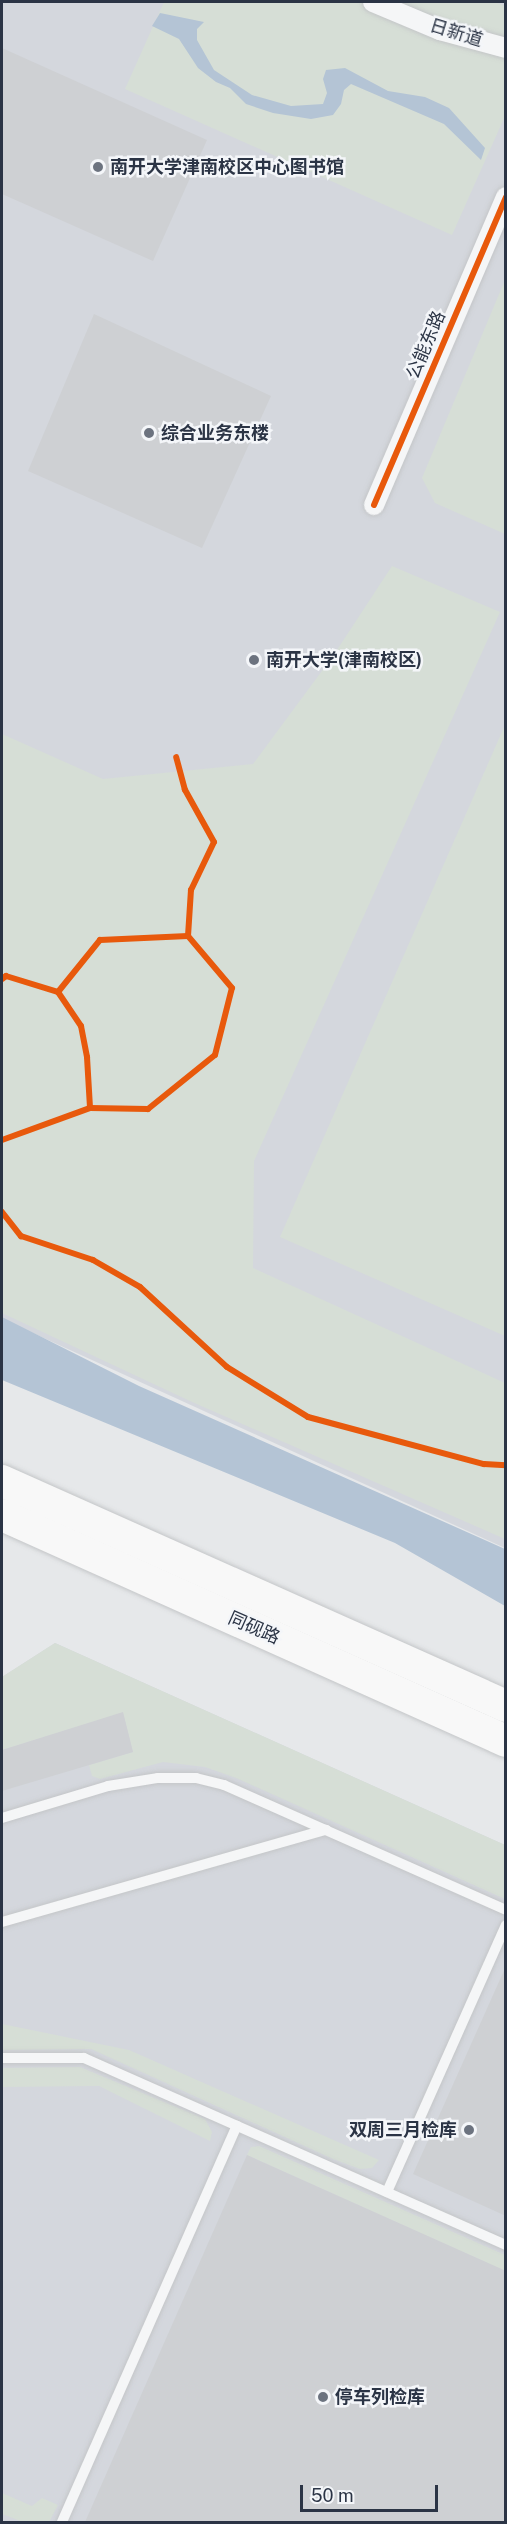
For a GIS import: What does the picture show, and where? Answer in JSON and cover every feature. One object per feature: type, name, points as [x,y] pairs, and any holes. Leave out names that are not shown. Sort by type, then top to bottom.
[{"type":"main road","name":"同砚路","points":[[2,1481],[506,1706]]},
{"type":"main road","name":"同砚路","points":[[2,1515],[506,1741]]},
{"type":"street","name":"日新道","points":[[374,2],[440,30],[506,48]]},
{"type":"street","name":"公能东路","points":[[374,505],[506,197]]},
{"type":"lane","points":[[2,1818],[108,1786],[158,1778],[196,1778],[224,1785],[506,1910]]},
{"type":"lane","points":[[2,1922],[326,1830]]},
{"type":"lane","points":[[387,2192],[506,1925]]},
{"type":"lane","points":[[2,2058],[84,2058],[506,2245]]},
{"type":"lane","points":[[62,2523],[237,2126]]},
{"type":"shaded area","name":"南开大学(津南校区)","points":[[2,2],[505,2],[505,1548],[2,1319]]},
{"type":"shaded area","points":[[164,2],[495,2],[505,6],[505,116],[452,235],[125,89]]},
{"type":"shaded area","points":[[505,280],[505,534],[435,503],[422,478]]},
{"type":"shaded area","points":[[392,566],[500,612],[254,1161],[253,1268],[505,1383],[505,1539],[190,1401],[2,1313],[2,734],[103,779],[253,764],[333,656]]},
{"type":"shaded area","points":[[505,725],[505,1336],[280,1237]]},
{"type":"shaded area","points":[[55,1643],[505,1845],[505,2522],[2,2522],[2,1677]]},
{"type":"shaded area","points":[[55,1643],[505,1845],[505,1899],[236,1778],[205,1767],[163,1762],[100,1779],[92,1776],[89,1765],[133,1752],[123,1713],[2,1750],[2,1677]]},
{"type":"shaded area","points":[[2,2024],[129,2050],[379,2160],[372,2168],[360,2169],[333,2159],[91,2049],[2,2050]]},
{"type":"shaded area","points":[[80,2067],[205,2119],[212,2132],[210,2141],[99,2086],[2,2087],[2,2068]]},
{"type":"shaded area","points":[[259,2146],[505,2255],[505,2271],[247,2155],[251,2147]]},
{"type":"shaded area","points":[[2,2493],[32,2506],[42,2498],[58,2505],[49,2522],[23,2522],[2,2514]]},
{"type":"water","points":[[160,13],[204,22],[197,29],[197,40],[214,70],[252,95],[291,106],[323,104],[327,93],[323,79],[326,70],[345,68],[388,91],[425,97],[449,108],[485,148],[481,160],[444,124],[351,84],[344,90],[341,104],[333,115],[311,119],[273,113],[246,104],[230,88],[216,82],[198,68],[179,39],[152,26]]},
{"type":"water","points":[[2,1317],[139,1386],[505,1549],[505,1606],[395,1543],[2,1380]]},
{"type":"building","name":"南开大学津南校区中心图书馆","points":[[2,48],[207,140],[153,261],[2,194]]},
{"type":"building","name":"综合业务东楼","points":[[94,314],[271,396],[202,548],[28,471]]},
{"type":"building","points":[[123,1712],[133,1752],[2,1791],[2,1750]]},
{"type":"building","name":"双周三月检库","points":[[506,1966],[506,2216],[413,2174]]},
{"type":"building","name":"停车列检库","points":[[247,2155],[506,2271],[506,2522],[85,2522]]},
{"type":"cycle path","points":[[374,505],[506,197]]},
{"type":"cycle path","points":[[2,1140],[90,1108],[148,1109],[215,1055],[232,988],[188,936],[191,890],[214,842],[185,790],[176,757]]},
{"type":"cycle path","points":[[2,979],[6,976],[58,992],[100,940],[188,936]]},
{"type":"cycle path","points":[[58,992],[81,1026],[87,1057],[90,1108]]},
{"type":"cycle path","points":[[2,1212],[21,1236],[93,1260],[140,1287],[227,1367],[308,1417],[484,1464],[506,1465]]},
{"type":"place","name":"南开大学津南校区中心图书馆","points":[[98,167]]},
{"type":"place","name":"综合业务东楼","points":[[149,433]]},
{"type":"place","name":"南开大学(津南校区)","points":[[254,660]]},
{"type":"place","name":"双周三月检库","points":[[469,2130]]},
{"type":"place","name":"停车列检库","points":[[323,2397]]}]
